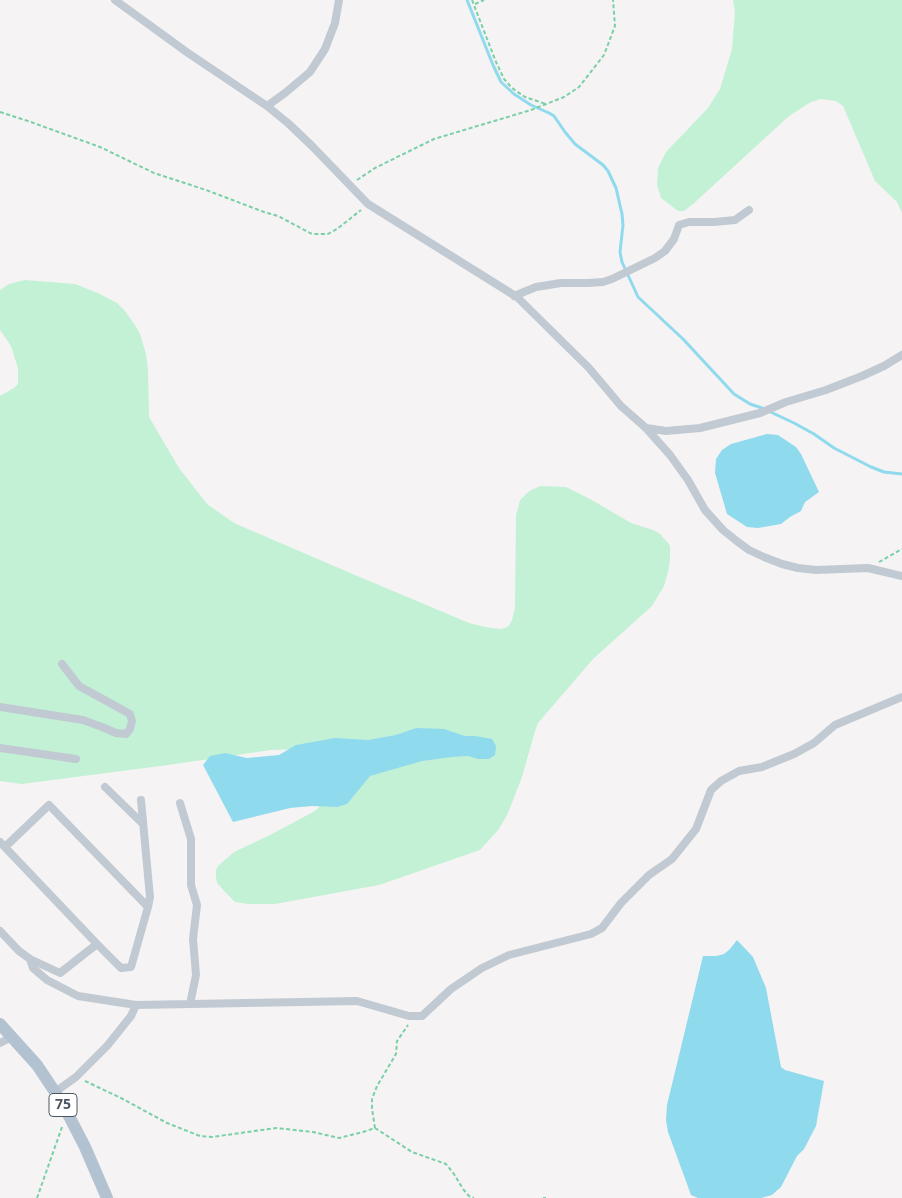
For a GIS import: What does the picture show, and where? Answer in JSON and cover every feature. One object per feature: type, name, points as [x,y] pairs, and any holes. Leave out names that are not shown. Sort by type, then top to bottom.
[{"type":"main road","name":"75","points":[[0,1024],[37,1065],[55,1092],[85,1147],[107,1198]]},
{"type":"street","points":[[115,0],[188,53],[267,106],[312,146],[368,204],[514,296],[589,368],[621,406],[646,428],[675,461],[705,510],[724,530],[749,550],[782,564],[798,568],[816,570],[868,568],[902,576]]},
{"type":"street","points":[[267,106],[285,94],[310,72],[325,49],[335,23],[339,0]]},
{"type":"street","points":[[514,296],[536,287],[561,283],[612,280],[665,251],[674,239],[679,225],[689,222],[735,220],[749,210]]},
{"type":"street","points":[[646,428],[666,431],[693,429],[760,413],[862,376],[902,355]]},
{"type":"street","points":[[0,707],[83,720],[116,733],[126,734],[130,730],[132,722],[130,714],[79,686],[62,664]]},
{"type":"street","points":[[30,959],[33,968],[47,980],[78,996],[136,1005],[357,1001],[409,1016],[422,1016],[451,989],[482,968],[509,955],[591,934],[602,928],[621,903],[649,874],[672,859],[696,829],[711,790],[722,781],[739,771],[762,767],[794,754],[814,742],[835,724],[902,697]]},
{"type":"street","points":[[0,748],[76,759]]},
{"type":"street","points":[[105,787],[143,824]]},
{"type":"street","points":[[141,800],[150,897],[148,908],[131,966],[121,968],[3,844],[49,805],[148,908]]},
{"type":"street","points":[[180,803],[191,839],[191,885],[197,905],[193,939],[196,975],[190,1004]]},
{"type":"street","points":[[0,931],[19,951],[30,959],[60,973],[97,944]]},
{"type":"street","points":[[55,1092],[76,1077],[107,1046],[131,1016],[136,1005]]},
{"type":"street","points":[[0,1043],[12,1037]]},
{"type":"path","points":[[472,0],[504,79],[512,88],[525,96],[546,104]]},
{"type":"path","points":[[474,4],[484,0]]},
{"type":"path","points":[[349,185],[375,168],[434,139],[531,110],[564,97],[579,87],[604,55],[615,26],[613,0]]},
{"type":"path","points":[[0,112],[100,147],[154,173],[278,216],[312,234],[328,234],[368,204]]},
{"type":"path","points":[[868,568],[902,549]]},
{"type":"path","points":[[414,1016],[397,1041],[396,1054],[377,1086],[372,1099],[375,1128],[412,1152],[446,1164],[463,1189],[469,1196],[474,1198]]},
{"type":"path","points":[[76,1077],[121,1098],[167,1123],[200,1136],[212,1137],[276,1128],[314,1132],[338,1138],[375,1128]]},
{"type":"path","points":[[37,1198],[68,1114]]},
{"type":"green space","points":[[733,0],[902,0],[902,213],[897,202],[875,181],[843,106],[836,101],[821,99],[811,102],[789,116],[684,211],[678,211],[661,198],[657,185],[658,168],[666,152],[708,108],[720,89],[732,49],[735,12]]},
{"type":"green space","points":[[25,280],[75,284],[117,303],[125,311],[140,334],[146,354],[149,417],[179,468],[207,504],[234,523],[469,623],[500,629],[509,626],[512,620],[515,607],[516,516],[520,500],[533,489],[541,486],[566,487],[631,523],[659,533],[668,543],[670,546],[670,560],[668,572],[664,586],[652,606],[593,659],[538,723],[522,777],[508,813],[499,829],[480,850],[379,885],[275,904],[248,904],[235,902],[227,894],[217,883],[216,870],[234,852],[270,835],[319,807],[322,801],[304,749],[271,750],[22,784],[0,781],[0,396],[18,384],[18,368],[11,346],[0,330],[0,290],[9,284]]},
{"type":"water","points":[[767,434],[778,435],[796,447],[819,492],[805,502],[801,511],[781,524],[758,528],[747,527],[727,514],[715,473],[716,459],[722,450],[731,444]]},
{"type":"water","points":[[416,728],[444,729],[465,736],[492,739],[496,746],[495,755],[489,759],[478,759],[468,756],[422,761],[370,776],[347,804],[337,807],[312,806],[290,808],[233,822],[203,765],[210,756],[225,753],[247,758],[279,755],[296,745],[335,738],[368,740],[396,735]]},
{"type":"water","points":[[737,940],[753,957],[766,988],[781,1067],[785,1070],[824,1081],[816,1126],[804,1149],[797,1156],[781,1187],[772,1195],[761,1198],[698,1198],[691,1195],[668,1132],[666,1120],[667,1105],[703,956],[724,954]]},
{"type":"waterway","points":[[467,0],[501,82],[514,94],[531,105],[554,116],[575,144],[608,171],[616,188],[622,214],[623,225],[620,252],[622,262],[638,297],[683,339],[734,394],[750,404],[794,423],[834,448],[871,467],[884,472],[902,474]]}]
